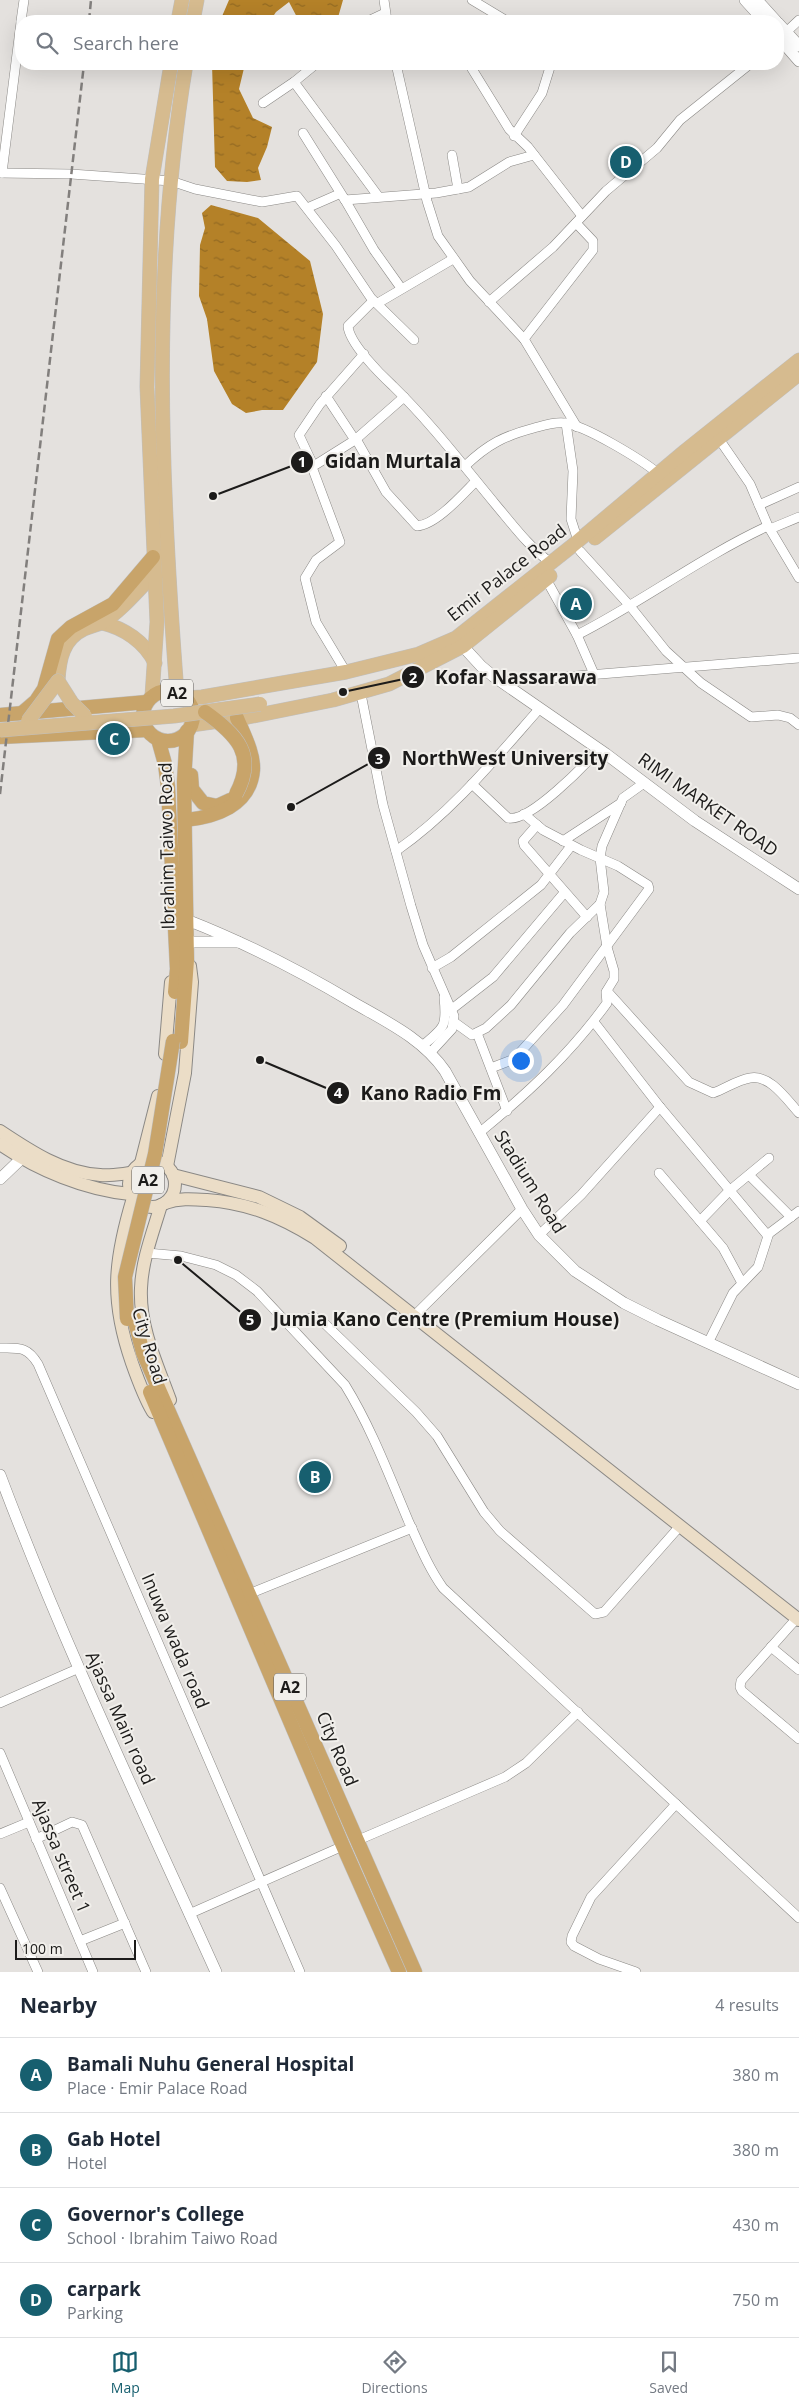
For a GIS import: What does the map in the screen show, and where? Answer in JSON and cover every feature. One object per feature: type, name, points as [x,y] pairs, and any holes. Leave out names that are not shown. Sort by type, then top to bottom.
[{"type":"highway","points":[[25,717],[44,689],[48,679],[54,648],[62,635],[71,627],[113,604],[153,557]]},
{"type":"highway","name":"A2","points":[[0,715],[25,717],[150,699],[164,692],[181,695],[190,706],[192,715],[188,734],[174,740],[152,734],[0,738]]},
{"type":"highway","name":"A2","points":[[150,699],[143,711],[143,721],[152,734]]},
{"type":"highway","points":[[188,734],[192,789],[197,798],[209,806],[225,803],[236,794],[244,773],[242,748],[232,733],[206,712]]},
{"type":"highway","points":[[185,820],[205,818],[222,813],[238,800],[246,790],[253,769],[249,751],[237,718]]},
{"type":"highway","name":"Ibrahim Taiwo Road","points":[[152,734],[165,764],[168,787],[181,963]]},
{"type":"highway","name":"Ibrahim Taiwo Road","points":[[181,963],[187,942],[185,820],[188,734]]},
{"type":"highway","name":"City Road","points":[[181,963],[177,1041],[158,1136],[125,1277],[132,1346],[250,1594],[356,1841],[415,1972]]},
{"type":"highway","name":"City Road","points":[[174,1434],[343,1846],[399,1972]]},
{"type":"main road","points":[[179,15],[182,0]]},
{"type":"main road","points":[[194,15],[197,0]]},
{"type":"main road","points":[[150,699],[155,663],[157,622],[147,388],[152,179],[170,70]]},
{"type":"main road","points":[[181,695],[161,402],[166,230],[185,70]]},
{"type":"main road","name":"Emir Palace Road","points":[[181,695],[202,697],[423,659],[459,642],[546,579],[579,546],[658,474],[799,360]]},
{"type":"main road","name":"Emir Palace Road","points":[[459,642],[551,563],[579,546],[719,439],[799,374]]},
{"type":"main road","points":[[85,716],[72,703],[58,681],[60,657],[65,646],[80,632],[102,623],[154,574]]},
{"type":"main road","points":[[102,623],[115,626],[127,632],[147,650],[155,663]]},
{"type":"main road","points":[[0,730],[206,712],[423,659]]},
{"type":"main road","name":"Emir Palace Road","points":[[188,734],[237,718],[361,694],[408,676],[423,659]]},
{"type":"main road","points":[[25,717],[58,681]]},
{"type":"main road","points":[[0,722],[25,717],[85,716],[259,700]]},
{"type":"main road","name":"Ibrahim Taiwo Road","points":[[141,1163],[148,1144],[164,1064],[181,963]]},
{"type":"main road","name":"Ibrahim Taiwo Road","points":[[170,1171],[190,1032],[192,976],[181,963]]},
{"type":"main road","points":[[0,1131],[45,1158],[82,1172],[99,1175],[131,1173]]},
{"type":"main road","points":[[0,1144],[22,1158],[73,1180],[132,1196],[146,1206],[181,1199],[219,1201],[246,1205],[269,1212],[315,1238],[417,1313],[798,1617]]},
{"type":"main road","points":[[132,1196],[128,1187],[131,1173],[141,1163],[154,1161],[188,1180],[240,1191],[284,1208],[319,1230],[417,1313],[680,1526],[798,1617]]},
{"type":"main road","points":[[163,1204],[173,1193],[175,1187],[170,1171]]},
{"type":"main road","name":"City Road","points":[[132,1196],[118,1262],[116,1303],[123,1339],[139,1385],[174,1434]]},
{"type":"main road","name":"City Road","points":[[163,1204],[147,1253],[141,1288],[143,1318],[174,1434]]},
{"type":"street","points":[[22,15],[24,0]]},
{"type":"street","points":[[384,0],[386,15]]},
{"type":"street","points":[[472,0],[497,15]]},
{"type":"street","points":[[745,0],[759,15]]},
{"type":"street","points":[[757,0],[771,15]]},
{"type":"street","points":[[784,33],[799,20]]},
{"type":"street","points":[[784,39],[799,46]]},
{"type":"street","points":[[784,42],[799,61]]},
{"type":"street","points":[[15,67],[1,173],[171,181],[195,189],[262,202],[297,196],[375,302],[414,340]]},
{"type":"street","points":[[263,103],[309,70]]},
{"type":"street","points":[[397,70],[434,227],[453,259],[489,302],[524,339],[577,427]]},
{"type":"street","points":[[472,70],[514,136],[523,142],[534,154],[594,241],[593,250],[524,339]]},
{"type":"street","points":[[514,136],[542,93],[549,70]]},
{"type":"street","points":[[489,302],[553,246],[606,191],[657,148],[680,120],[742,70]]},
{"type":"street","points":[[294,82],[378,196]]},
{"type":"street","points":[[303,133],[374,250],[401,288]]},
{"type":"street","points":[[307,208],[342,197],[426,193],[458,189],[476,184],[509,162],[534,154]]},
{"type":"street","points":[[452,155],[458,189]]},
{"type":"street","points":[[453,259],[375,302],[348,326],[350,333],[364,354],[436,429],[476,481],[528,543],[551,563]]},
{"type":"street","points":[[346,672],[316,622],[306,578],[316,560],[340,542],[312,468],[313,465],[299,436],[326,396],[364,354]]},
{"type":"street","points":[[326,396],[355,439],[386,492],[417,526],[424,525],[448,509],[476,481]]},
{"type":"street","points":[[313,465],[355,439],[404,397]]},
{"type":"street","points":[[465,466],[493,442],[503,437],[552,423],[566,423],[633,456],[658,474]]},
{"type":"street","points":[[566,423],[572,471],[572,520],[579,546],[666,651],[684,668],[745,714],[756,717],[778,715],[799,717]]},
{"type":"street","points":[[719,439],[750,484],[769,528],[798,574]]},
{"type":"street","points":[[759,505],[799,487]]},
{"type":"street","points":[[577,635],[630,606],[656,587],[769,528],[799,517]]},
{"type":"street","points":[[546,579],[577,635],[594,674]]},
{"type":"street","name":"RIMI MARKET ROAD","points":[[459,642],[481,666],[600,749],[695,822],[799,889]]},
{"type":"street","points":[[503,682],[684,668],[797,656]]},
{"type":"street","points":[[361,694],[383,805],[420,937],[432,968],[452,1008],[454,1022],[448,1034],[426,1049]]},
{"type":"street","points":[[396,851],[432,824],[472,784],[540,708]]},
{"type":"street","points":[[778,715],[790,718],[799,725]]},
{"type":"street","points":[[472,784],[508,818],[513,818],[524,814],[560,789],[600,749]]},
{"type":"street","points":[[479,1133],[538,1084],[594,1022],[607,1002],[607,991],[615,976],[607,947],[600,904],[604,892],[600,858],[602,846],[621,803],[627,794],[644,783]]},
{"type":"street","points":[[432,968],[451,957],[524,900],[548,876],[568,844],[621,803]]},
{"type":"street","points":[[491,1068],[506,1064],[522,1051],[563,1005],[649,889],[648,885],[618,866],[568,844],[537,825],[524,814]]},
{"type":"street","points":[[537,825],[522,843],[548,876],[586,917]]},
{"type":"street","points":[[452,1008],[493,977],[564,893]]},
{"type":"street","points":[[454,1022],[469,1034],[477,1033],[486,1028],[511,1005],[570,933],[600,904]]},
{"type":"street","name":"Stadium Road","points":[[187,920],[242,942],[296,969],[407,1033],[426,1049],[444,1071],[522,1210],[556,1254],[595,1285],[624,1303],[799,1384]]},
{"type":"street","name":"Stadium Road","points":[[187,942],[242,942]]},
{"type":"street","points":[[426,1049],[443,1027],[446,1014],[443,991]]},
{"type":"street","points":[[607,991],[688,1082],[709,1093],[750,1078],[758,1077],[764,1079],[782,1094],[799,1113]]},
{"type":"street","points":[[594,1022],[660,1108],[767,1235],[769,1240],[758,1266],[733,1293],[708,1343]]},
{"type":"street","points":[[477,1033],[507,1111]]},
{"type":"street","points":[[540,1235],[581,1195],[660,1108]]},
{"type":"street","points":[[0,1179],[22,1158]]},
{"type":"street","points":[[700,1220],[729,1191],[769,1158]]},
{"type":"street","points":[[659,1173],[722,1248],[742,1283]]},
{"type":"street","points":[[749,1175],[791,1218]]},
{"type":"street","points":[[417,1313],[522,1210]]},
{"type":"street","points":[[767,1235],[799,1211]]},
{"type":"street","points":[[147,1253],[181,1256],[216,1265],[236,1275],[257,1291],[334,1372],[354,1400],[430,1569],[443,1588],[799,1918]]},
{"type":"street","points":[[289,1324],[314,1317],[321,1320],[416,1412],[436,1436],[484,1512],[500,1531],[595,1614],[604,1612],[680,1526]]},
{"type":"street","name":"Inuwa wada road","points":[[0,1348],[24,1349],[32,1353],[38,1364],[300,1972]]},
{"type":"street","name":"Ajassa Main road","points":[[0,1475],[36,1570],[77,1669],[216,1972]]},
{"type":"street","points":[[250,1594],[412,1528]]},
{"type":"street","points":[[798,1617],[741,1681],[740,1687],[742,1692],[799,1739]]},
{"type":"street","points":[[771,1646],[799,1670]]},
{"type":"street","points":[[0,1703],[77,1669]]},
{"type":"street","points":[[356,1841],[505,1777],[526,1763],[578,1712]]},
{"type":"street","name":"Ajassa street 1","points":[[0,1754],[93,1972]]},
{"type":"street","points":[[636,1972],[599,1959],[574,1946],[571,1942],[572,1936],[591,1897],[676,1804]]},
{"type":"street","points":[[0,1834],[29,1822]]},
{"type":"street","points":[[36,1839],[72,1822],[80,1823],[146,1972]]},
{"type":"street","points":[[190,1914],[343,1846]]},
{"type":"street","points":[[0,1890],[38,1972]]},
{"type":"street","points":[[80,1941],[125,1923]]},
{"type":"water","points":[[229,0],[343,0],[339,15],[296,15],[289,2],[274,15],[223,15]]},
{"type":"water","points":[[212,70],[244,70],[239,89],[253,118],[272,127],[267,147],[258,168],[261,180],[247,182],[227,181],[215,167]]},
{"type":"water","points":[[211,205],[258,218],[310,261],[323,314],[317,362],[283,410],[262,410],[246,413],[232,404],[214,371],[207,319],[199,296],[200,245],[205,228],[202,213]]},
{"type":"railway","points":[[90,15],[91,0]]},
{"type":"railway","points":[[0,794],[83,70]]},
{"type":"place","name":"carpark","points":[[626,162]]},
{"type":"place","name":"Gidan Murtala","points":[[213,496]]},
{"type":"place","name":"Bamali Nuhu General Hospital","points":[[576,604]]},
{"type":"place","name":"Kofar Nassarawa","points":[[343,692]]},
{"type":"place","name":"Governor's College","points":[[114,739]]},
{"type":"place","name":"NorthWest University","points":[[291,807]]},
{"type":"place","name":"Kano Radio Fm","points":[[260,1060]]},
{"type":"place","name":"Jumia Kano Centre (Premium House)","points":[[178,1260]]},
{"type":"place","name":"Gab Hotel","points":[[315,1477]]}]
